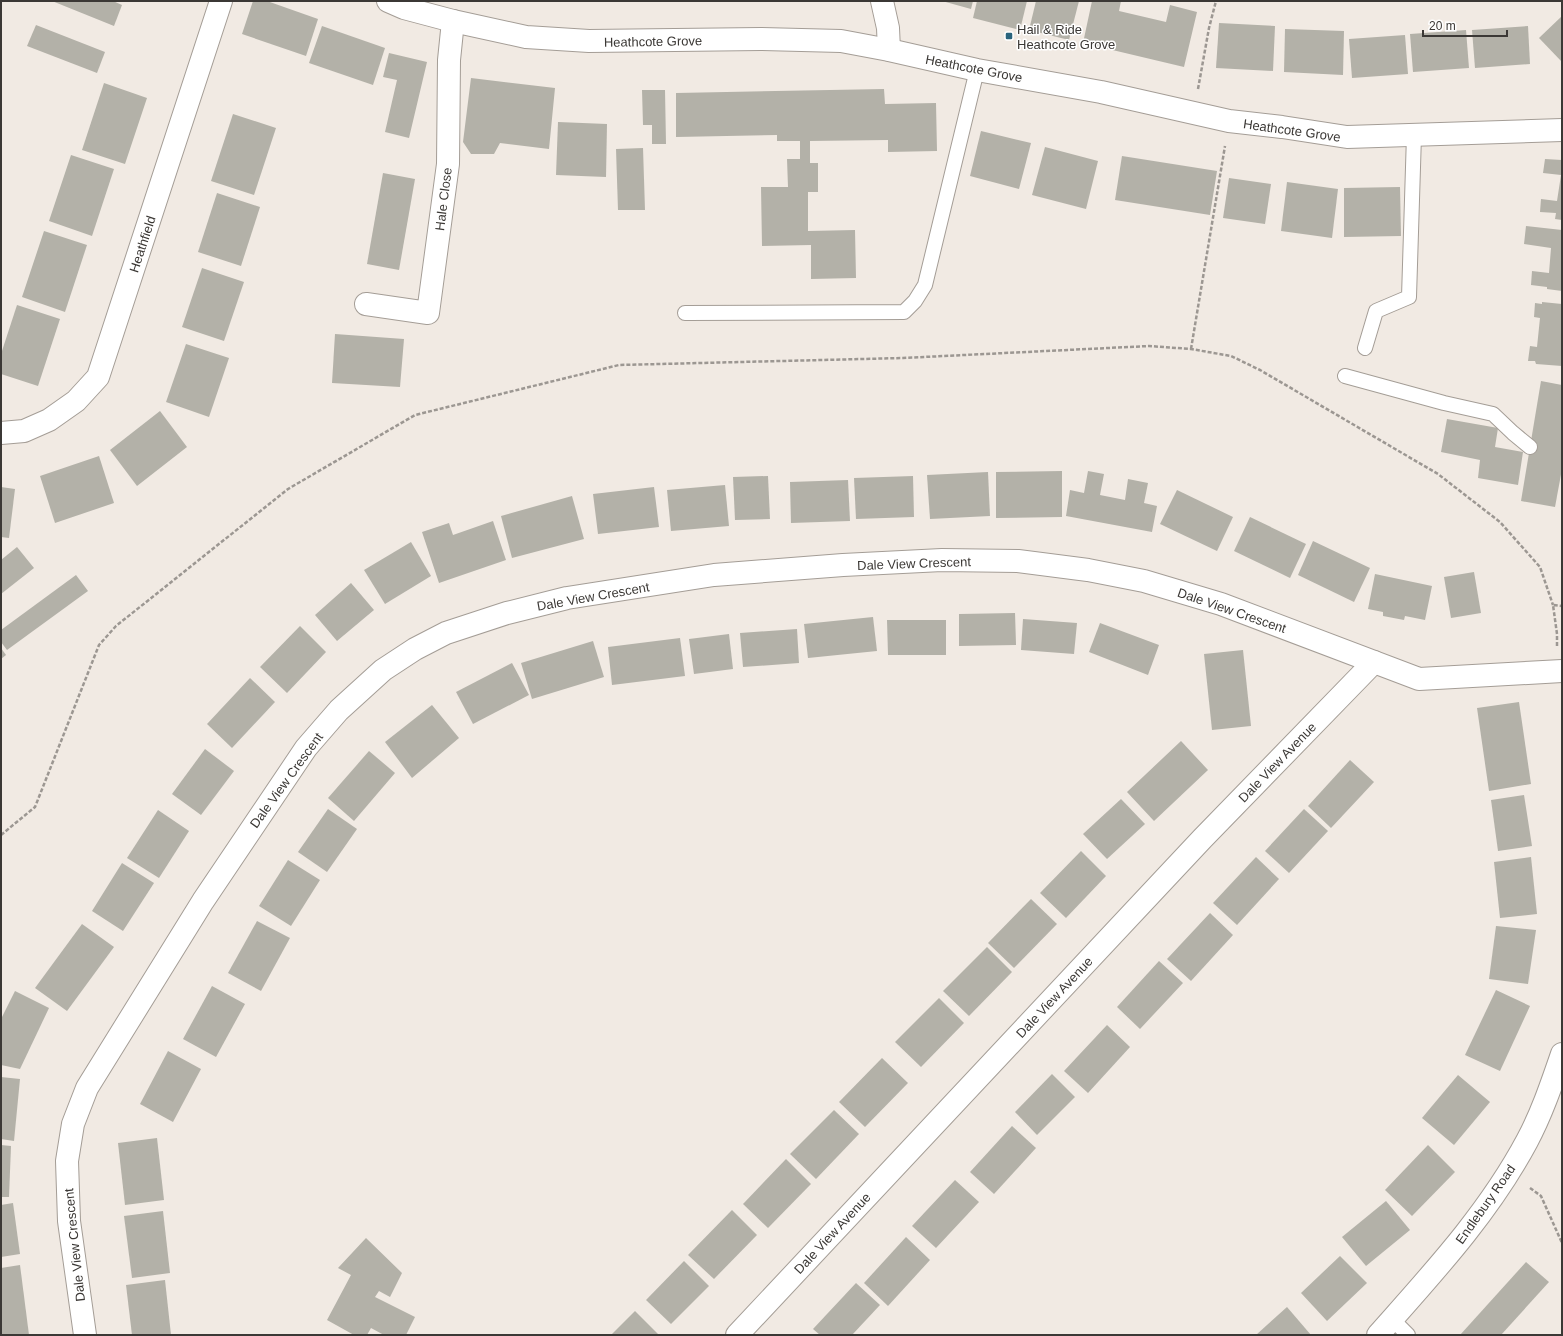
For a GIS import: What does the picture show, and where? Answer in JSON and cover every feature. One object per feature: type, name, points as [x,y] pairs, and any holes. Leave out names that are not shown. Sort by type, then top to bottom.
[{"type":"street","name":"Heathfield","points":[[1,432],[24,431],[49,420],[76,401],[98,376],[221,1]]},
{"type":"street","name":"Heathcote Grove","points":[[388,1],[404,8],[453,21],[526,37],[581,41],[761,39],[841,41],[889,50],[977,70],[1101,92],[1229,121],[1347,137],[1562,130]]},
{"type":"street","points":[[882,1],[888,28],[889,50]]},
{"type":"street","name":"Hale Close","points":[[366,304],[428,313],[448,164],[449,60],[453,21]]},
{"type":"street","name":"Dale View Crescent","points":[[85,1335],[69,1221],[67,1161],[73,1124],[87,1088],[203,901],[306,748],[345,704],[383,670],[415,648],[446,633],[507,613],[567,598],[714,575],[843,565],[942,560],[1018,561],[1088,570],[1144,581],[1221,604],[1420,679],[1559,671]]},
{"type":"street","name":"Dale View Avenue","points":[[737,1335],[1202,839],[1374,662]]},
{"type":"street","name":"Endlebury Road","points":[[1378,1335],[1462,1239],[1509,1172],[1528,1140],[1546,1099],[1562,1054]]},
{"type":"lane","points":[[685,313],[904,312],[915,301],[925,285],[977,70]]},
{"type":"lane","points":[[1365,348],[1376,311],[1409,297],[1414,135]]},
{"type":"lane","points":[[1345,376],[1444,403],[1493,414],[1530,447]]},
{"type":"lane","points":[[1392,1319],[1408,1335]]},
{"type":"path","points":[[1195,114],[1200,73],[1216,1]]},
{"type":"path","points":[[1191,349],[1229,121]]},
{"type":"path","points":[[1,835],[35,807],[99,645],[116,626],[288,489],[415,415],[619,364],[903,358],[1149,346],[1191,349],[1231,356],[1260,370],[1438,474],[1500,522],[1540,567],[1553,605],[1557,634],[1559,671]]},
{"type":"path","points":[[1553,605],[1562,606]]},
{"type":"path","points":[[1509,1172],[1541,1196],[1562,1243]]},
{"type":"building","points":[[52,1],[113,1],[122,5],[114,26]]},
{"type":"building","points":[[253,1],[267,1],[318,19],[306,56],[242,34]]},
{"type":"building","points":[[942,1],[973,1],[971,9]]},
{"type":"building","points":[[977,1],[1027,1],[1020,30],[973,18]]},
{"type":"building","points":[[1036,1],[1079,1],[1069,40],[1029,30]]},
{"type":"building","points":[[1092,1],[1121,1],[1119,11],[1166,22],[1170,5],[1197,12],[1184,67],[1083,43]]},
{"type":"building","points":[[1562,16],[1562,62],[1539,38]]},
{"type":"building","points":[[1219,23],[1275,26],[1273,71],[1216,68]]},
{"type":"building","points":[[36,25],[105,52],[97,73],[27,46]]},
{"type":"building","points":[[322,26],[385,48],[373,85],[309,63]]},
{"type":"building","points":[[1528,26],[1530,64],[1475,68],[1472,30]]},
{"type":"building","points":[[1285,29],[1344,31],[1343,75],[1284,72]]},
{"type":"building","points":[[1466,30],[1469,68],[1413,72],[1410,34]]},
{"type":"building","points":[[1405,35],[1408,74],[1352,78],[1349,39]]},
{"type":"building","points":[[389,53],[427,62],[409,138],[385,132],[397,80],[383,77]]},
{"type":"building","points":[[471,78],[555,88],[549,149],[500,143],[494,154],[471,154],[463,142]]},
{"type":"building","points":[[104,83],[147,98],[125,164],[82,150]]},
{"type":"building","points":[[884,89],[885,104],[936,103],[937,151],[888,152],[888,140],[810,141],[810,163],[818,163],[818,192],[808,192],[808,231],[855,230],[856,278],[811,279],[811,245],[762,246],[761,187],[788,187],[787,159],[800,159],[800,141],[777,141],[777,135],[676,137],[676,93]]},
{"type":"building","points":[[642,90],[665,90],[666,144],[652,144],[652,125],[643,125]]},
{"type":"building","points":[[233,114],[276,128],[254,195],[211,181]]},
{"type":"building","points":[[558,122],[607,124],[606,177],[556,175]]},
{"type":"building","points":[[981,131],[1031,143],[1019,189],[970,176]]},
{"type":"building","points":[[1045,147],[1098,161],[1086,209],[1032,195]]},
{"type":"building","points":[[643,148],[645,210],[618,210],[616,149]]},
{"type":"building","points":[[71,155],[114,169],[92,236],[49,221]]},
{"type":"building","points":[[1122,156],[1217,171],[1210,215],[1115,200]]},
{"type":"building","points":[[1545,159],[1562,160],[1562,220],[1555,219],[1556,213],[1540,212],[1541,199],[1557,201],[1561,175],[1543,173]]},
{"type":"building","points":[[383,173],[415,179],[399,270],[367,264]]},
{"type":"building","points":[[1229,178],[1271,184],[1265,224],[1223,218]]},
{"type":"building","points":[[1287,182],[1338,189],[1332,238],[1281,231]]},
{"type":"building","points":[[1400,187],[1401,236],[1344,237],[1344,188]]},
{"type":"building","points":[[217,193],[260,207],[241,266],[198,252]]},
{"type":"building","points":[[1526,226],[1562,230],[1562,291],[1531,285],[1532,271],[1549,273],[1551,248],[1524,244]]},
{"type":"building","points":[[44,231],[87,245],[65,312],[22,297]]},
{"type":"building","points":[[202,268],[244,282],[224,341],[182,327]]},
{"type":"building","points":[[1542,302],[1562,304],[1562,366],[1536,364],[1535,361],[1528,361],[1530,346],[1537,347],[1540,318],[1534,317],[1535,303],[1542,304]]},
{"type":"building","points":[[17,305],[60,319],[38,386],[1,374],[1,354]]},
{"type":"building","points":[[335,334],[404,339],[400,387],[332,383]]},
{"type":"building","points":[[186,344],[229,358],[209,417],[166,402]]},
{"type":"building","points":[[1541,381],[1562,385],[1562,469],[1555,507],[1521,501]]},
{"type":"building","points":[[160,411],[187,447],[137,486],[110,450]]},
{"type":"building","points":[[1447,419],[1498,428],[1495,447],[1523,452],[1518,485],[1478,478],[1480,460],[1441,452]]},
{"type":"building","points":[[99,456],[114,503],[55,523],[40,476]]},
{"type":"building","points":[[1062,471],[1062,517],[996,518],[996,472]]},
{"type":"building","points":[[1088,471],[1104,474],[1100,495],[1125,500],[1128,479],[1148,483],[1144,503],[1157,506],[1152,532],[1066,516],[1070,490],[1084,493]]},
{"type":"building","points":[[988,472],[990,516],[930,519],[927,475]]},
{"type":"building","points":[[768,476],[770,519],[735,520],[733,477]]},
{"type":"building","points":[[913,476],[914,517],[856,519],[854,478]]},
{"type":"building","points":[[848,480],[850,521],[791,523],[790,482]]},
{"type":"building","points":[[725,485],[729,526],[671,531],[667,490]]},
{"type":"building","points":[[1,487],[15,489],[9,538],[1,537]]},
{"type":"building","points":[[654,487],[659,527],[598,534],[593,494]]},
{"type":"building","points":[[1177,490],[1233,517],[1217,551],[1160,524]]},
{"type":"building","points":[[572,496],[584,539],[512,558],[501,516]]},
{"type":"building","points":[[1250,517],[1306,544],[1290,578],[1234,551]]},
{"type":"building","points":[[493,521],[506,560],[439,583],[422,532],[449,523],[453,535]]},
{"type":"building","points":[[1313,541],[1370,568],[1354,602],[1298,575]]},
{"type":"building","points":[[411,542],[431,576],[385,604],[364,570]]},
{"type":"building","points":[[17,547],[34,568],[1,594],[1,560]]},
{"type":"building","points":[[1474,572],[1481,613],[1451,618],[1444,577]]},
{"type":"building","points":[[1375,574],[1432,586],[1425,620],[1405,616],[1404,620],[1383,616],[1383,612],[1368,609]]},
{"type":"building","points":[[76,575],[88,591],[7,650],[1,642],[1,630]]},
{"type":"building","points":[[351,583],[374,610],[337,641],[315,615]]},
{"type":"building","points":[[1015,613],[1016,645],[959,646],[959,614]]},
{"type":"building","points":[[873,617],[877,651],[808,658],[804,624]]},
{"type":"building","points":[[1023,619],[1077,623],[1074,654],[1021,650]]},
{"type":"building","points":[[887,620],[946,620],[946,655],[888,655]]},
{"type":"building","points":[[1100,623],[1159,645],[1148,675],[1089,652]]},
{"type":"building","points":[[300,626],[326,652],[287,693],[260,667]]},
{"type":"building","points":[[797,629],[799,663],[743,667],[740,633]]},
{"type":"building","points":[[729,634],[733,669],[694,674],[689,639]]},
{"type":"building","points":[[680,638],[685,676],[612,685],[608,647]]},
{"type":"building","points":[[593,641],[604,677],[532,699],[521,663]]},
{"type":"building","points":[[1,648],[6,655],[1,659]]},
{"type":"building","points":[[1243,650],[1251,726],[1212,730],[1204,654]]},
{"type":"building","points":[[512,663],[529,695],[473,724],[456,692]]},
{"type":"building","points":[[250,678],[275,702],[232,748],[207,724]]},
{"type":"building","points":[[1519,702],[1531,784],[1489,791],[1477,708]]},
{"type":"building","points":[[432,705],[459,738],[412,778],[385,742]]},
{"type":"building","points":[[1181,741],[1208,770],[1154,821],[1127,792]]},
{"type":"building","points":[[205,749],[234,771],[201,815],[172,794]]},
{"type":"building","points":[[369,751],[395,773],[354,821],[328,798]]},
{"type":"building","points":[[1350,760],[1374,782],[1331,828],[1308,806]]},
{"type":"building","points":[[1524,795],[1532,846],[1498,851],[1491,800]]},
{"type":"building","points":[[1121,799],[1145,824],[1107,859],[1083,834]]},
{"type":"building","points":[[328,809],[357,829],[327,872],[298,852]]},
{"type":"building","points":[[1304,809],[1328,831],[1289,873],[1265,851]]},
{"type":"building","points":[[158,810],[189,831],[159,878],[127,858]]},
{"type":"building","points":[[1081,851],[1106,876],[1066,918],[1040,893]]},
{"type":"building","points":[[1256,857],[1279,879],[1237,925],[1213,903]]},
{"type":"building","points":[[1531,857],[1537,914],[1500,918],[1494,862]]},
{"type":"building","points":[[288,860],[320,880],[291,926],[259,906]]},
{"type":"building","points":[[122,863],[154,883],[123,931],[92,911]]},
{"type":"building","points":[[1031,899],[1057,924],[1014,968],[988,943]]},
{"type":"building","points":[[1210,913],[1233,935],[1191,981],[1167,959]]},
{"type":"building","points":[[257,921],[290,938],[261,991],[228,973]]},
{"type":"building","points":[[82,924],[114,947],[67,1011],[35,988]]},
{"type":"building","points":[[1496,926],[1536,930],[1528,984],[1489,979]]},
{"type":"building","points":[[987,947],[1012,972],[969,1016],[943,991]]},
{"type":"building","points":[[1159,961],[1183,983],[1140,1029],[1117,1007]]},
{"type":"building","points":[[212,986],[245,1004],[216,1057],[183,1039]]},
{"type":"building","points":[[1496,990],[1530,1006],[1500,1071],[1465,1055]]},
{"type":"building","points":[[15,991],[49,1008],[20,1069],[1,1065],[1,1019]]},
{"type":"building","points":[[939,998],[964,1023],[921,1067],[895,1042]]},
{"type":"building","points":[[1107,1025],[1130,1047],[1088,1093],[1064,1071]]},
{"type":"building","points":[[168,1051],[201,1069],[173,1122],[140,1104]]},
{"type":"building","points":[[882,1058],[908,1083],[865,1127],[839,1102]]},
{"type":"building","points":[[1052,1074],[1075,1097],[1037,1135],[1015,1112]]},
{"type":"building","points":[[1458,1075],[1490,1102],[1454,1145],[1422,1118]]},
{"type":"building","points":[[1,1077],[20,1079],[14,1141],[1,1139]]},
{"type":"building","points":[[834,1110],[859,1134],[816,1179],[790,1154]]},
{"type":"building","points":[[1012,1126],[1036,1148],[994,1194],[970,1172]]},
{"type":"building","points":[[157,1138],[164,1200],[125,1205],[118,1143]]},
{"type":"building","points":[[1,1145],[11,1146],[9,1197],[1,1197]]},
{"type":"building","points":[[1428,1145],[1455,1172],[1412,1216],[1385,1190]]},
{"type":"building","points":[[786,1159],[811,1184],[768,1228],[743,1204]]},
{"type":"building","points":[[955,1180],[979,1202],[936,1248],[912,1226]]},
{"type":"building","points":[[1386,1201],[1410,1230],[1366,1266],[1342,1237]]},
{"type":"building","points":[[13,1203],[20,1254],[1,1257],[1,1205]]},
{"type":"building","points":[[732,1210],[757,1235],[714,1279],[688,1255]]},
{"type":"building","points":[[163,1211],[170,1273],[132,1278],[124,1216]]},
{"type":"building","points":[[906,1237],[930,1260],[888,1306],[864,1283]]},
{"type":"building","points":[[366,1238],[402,1273],[390,1297],[379,1291],[375,1297],[415,1317],[406,1335],[384,1335],[371,1328],[367,1335],[354,1335],[327,1320],[351,1275],[338,1268]]},
{"type":"building","points":[[1340,1256],[1367,1283],[1327,1321],[1301,1293]]},
{"type":"building","points":[[684,1261],[709,1286],[671,1324],[646,1300]]},
{"type":"building","points":[[1526,1262],[1549,1282],[1501,1335],[1460,1335]]},
{"type":"building","points":[[20,1265],[29,1335],[1,1335],[1,1268]]},
{"type":"building","points":[[165,1280],[171,1335],[132,1335],[126,1285]]},
{"type":"building","points":[[856,1283],[880,1305],[852,1335],[820,1335],[813,1329]]},
{"type":"building","points":[[1287,1307],[1311,1335],[1256,1335],[1267,1325]]},
{"type":"building","points":[[635,1311],[659,1335],[611,1335]]},
{"type":"place","name":"Hail & Ride Heathcote Grove","points":[[1009,36]]}]
